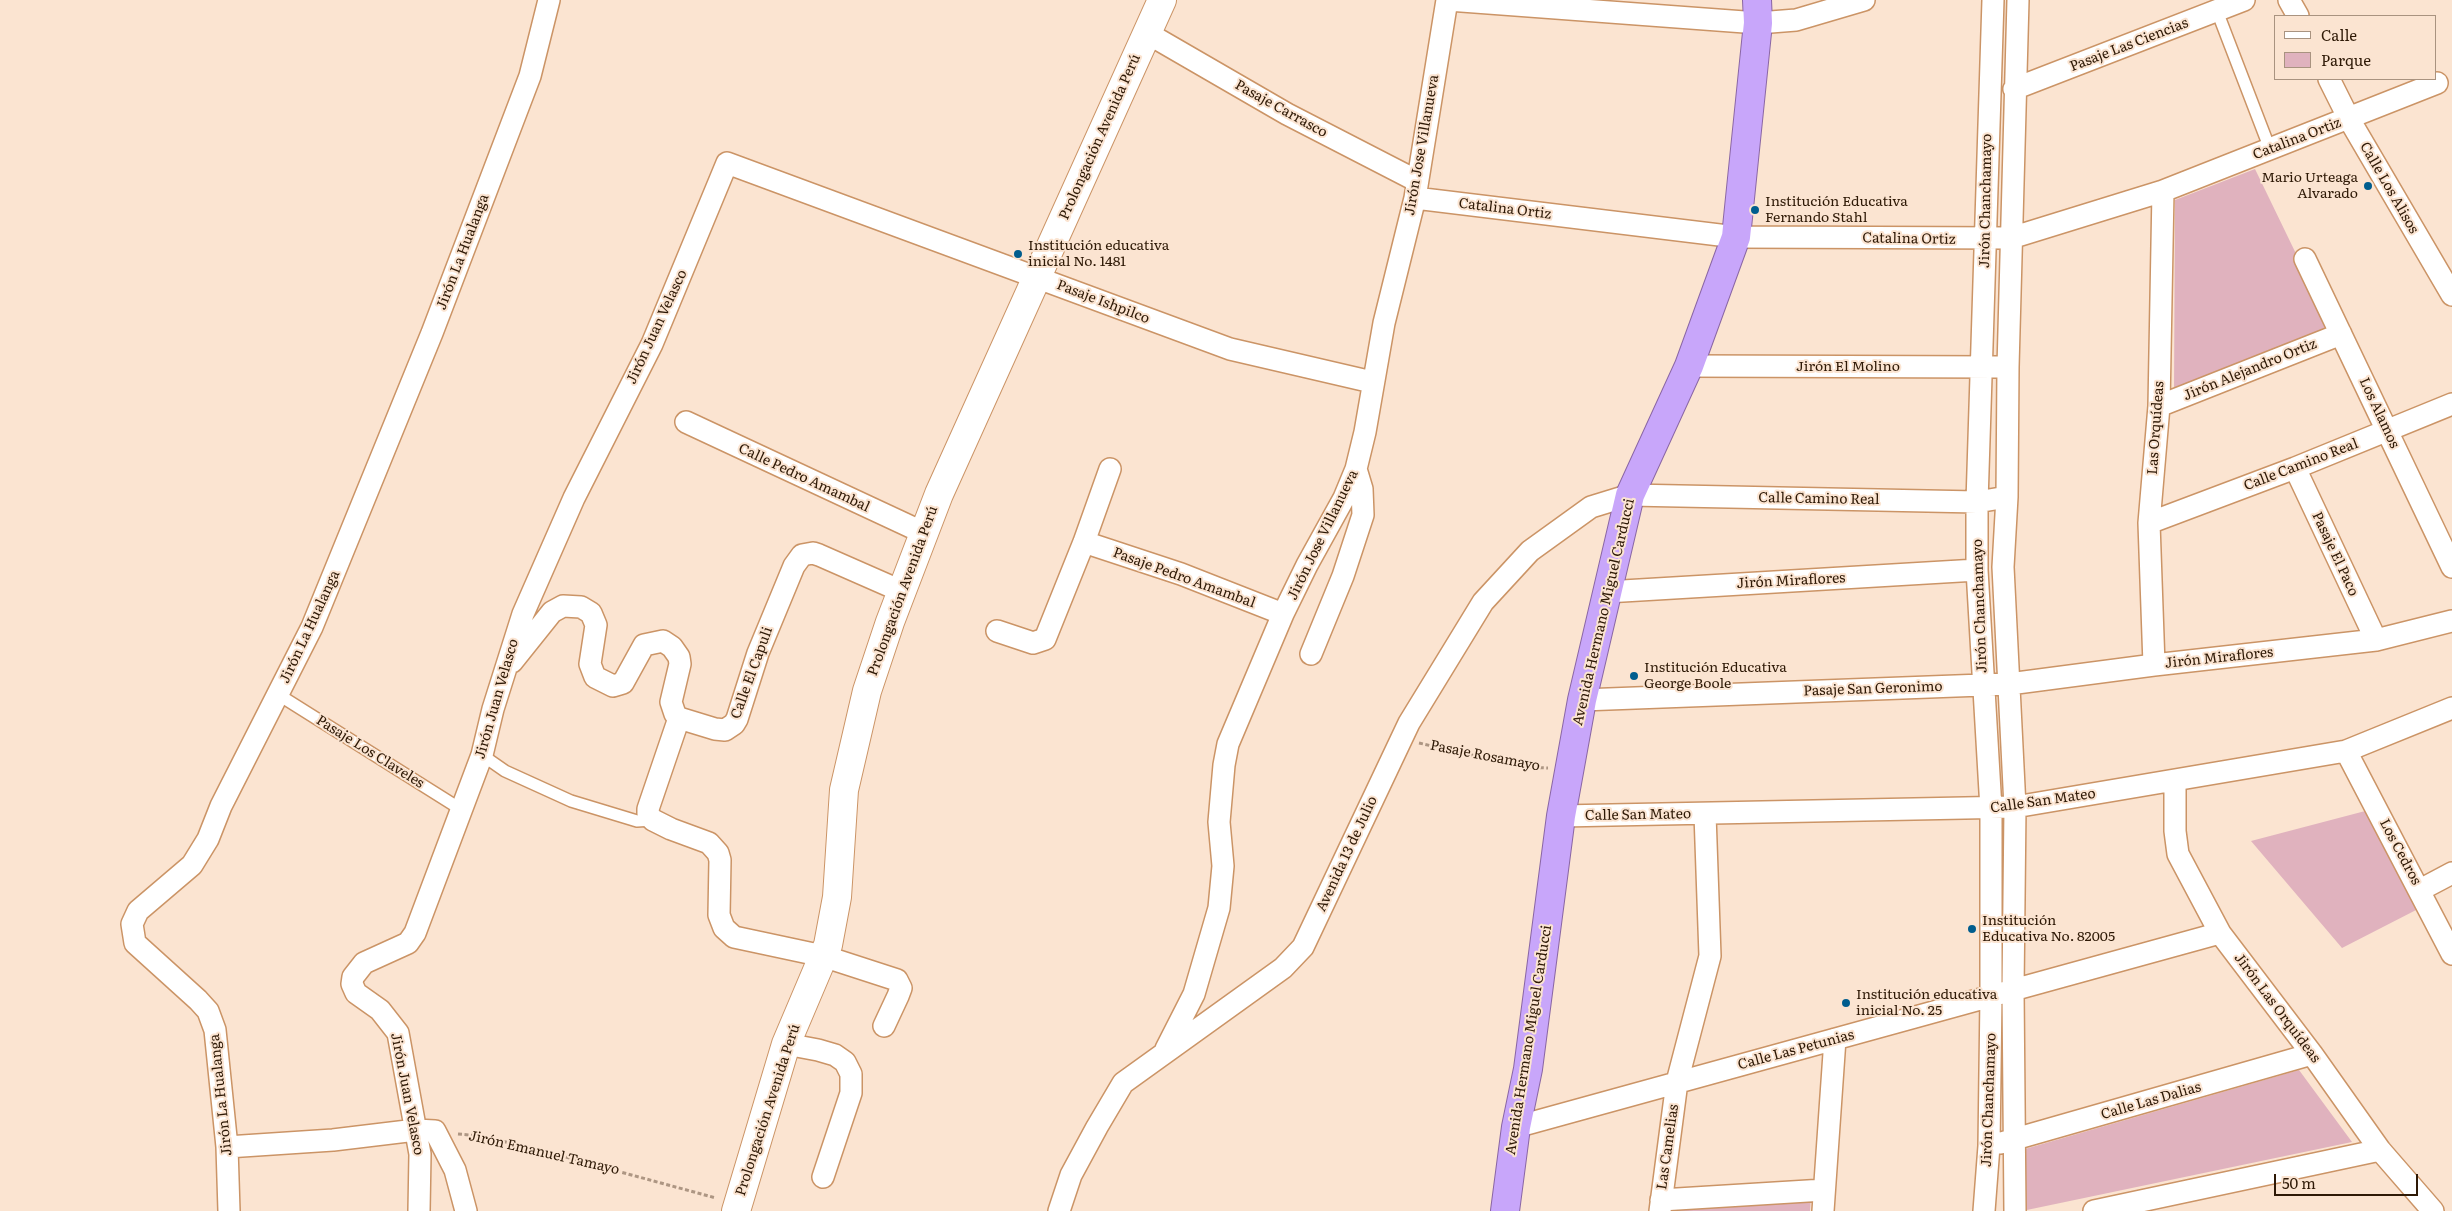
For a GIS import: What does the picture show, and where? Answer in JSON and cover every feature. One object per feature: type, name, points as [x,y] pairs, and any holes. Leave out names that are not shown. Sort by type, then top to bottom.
[{"type":"highway","name":"Avenida Hermano Miguel Carducci","points":[[1505,1211],[1516,1127],[1528,1069],[1561,816],[1582,700],[1630,495],[1689,366],[1736,237],[1758,11]]},
{"type":"street","name":"Jirón La Hualanga","points":[[229,1211],[227,1147],[215,1030],[208,1012],[198,1000],[135,943],[132,924],[138,911],[192,865],[208,839],[221,806],[279,695],[331,585],[432,333],[530,76],[549,0]]},
{"type":"street","name":"Prolongación Avenida Perú","points":[[737,1208],[786,1044],[828,945],[837,897],[844,790],[868,690],[901,591],[939,494],[1162,0]]},
{"type":"street","points":[[1448,0],[1758,11],[1796,20],[1864,0]]},
{"type":"street","name":"Jirón Jose Villanueva","points":[[1163,1054],[1194,994],[1219,908],[1223,866],[1219,822],[1224,765],[1228,744],[1283,614],[1306,565],[1344,498],[1356,469],[1365,432],[1372,382],[1384,323],[1416,190],[1448,0]]},
{"type":"street","name":"Jirón Chanchamayo","points":[[1984,1211],[1989,1146],[1991,809],[1977,570],[1977,502],[1983,367],[1993,0]]},
{"type":"street","name":"Jirón Chanchamayo","points":[[2015,1211],[2013,990],[2015,807],[2003,567],[2007,497],[2014,89],[2018,0]]},
{"type":"street","name":"Pasaje Las Ciencias","points":[[2014,89],[2244,0]]},
{"type":"street","points":[[2289,0],[2297,15]]},
{"type":"street","name":"Pasaje Carrasco","points":[[1147,33],[1416,190]]},
{"type":"street","name":"Calle Los Alisos","points":[[2330,80],[2349,119],[2452,295]]},
{"type":"street","name":"Catalina Ortiz","points":[[1416,190],[1736,237],[2011,238],[2163,191],[2437,83]]},
{"type":"street","name":"Pasaje Ishpilco","points":[[727,164],[1230,349],[1372,382]]},
{"type":"street","name":"Jirón Juan Velasco","points":[[420,1211],[420,1154],[426,1131],[398,1033],[380,1010],[356,993],[352,980],[356,971],[364,963],[408,943],[415,933],[482,756],[493,709],[508,669],[514,640],[523,614],[574,498],[652,344],[727,164]]},
{"type":"street","name":"Las Orquídeas","points":[[2154,665],[2149,523],[2159,406],[2163,191]]},
{"type":"street","name":"Los Alamos","points":[[2305,259],[2452,567]]},
{"type":"street","name":"Jirón Alejandro Ortiz","points":[[2159,406],[2342,334]]},
{"type":"street","name":"Jirón El Molino","points":[[1689,366],[2008,367]]},
{"type":"street","name":"Calle Camino Real","points":[[2149,523],[2295,468],[2452,404]]},
{"type":"street","name":"Calle Pedro Amambal","points":[[686,422],[924,533]]},
{"type":"street","name":"Pasaje El Paco","points":[[2295,468],[2376,640]]},
{"type":"street","points":[[997,631],[1033,643],[1045,639],[1084,542],[1110,469]]},
{"type":"street","points":[[1311,654],[1343,576],[1363,515],[1362,489],[1356,469]]},
{"type":"street","name":"Calle Camino Real","points":[[1630,495],[1977,502],[2007,497]]},
{"type":"street","name":"Avenida 13 de Julio","points":[[1059,1211],[1071,1175],[1123,1083],[1283,968],[1303,947],[1402,738],[1483,602],[1530,551],[1590,507],[1630,495]]},
{"type":"street","name":"Pasaje Pedro Amambal","points":[[1084,542],[1181,574],[1283,614]]},
{"type":"street","name":"Calle El Capuli","points":[[679,718],[720,730],[734,724],[758,653],[794,566],[802,555],[808,553],[819,555],[901,591]]},
{"type":"street","name":"Jirón Miraflores","points":[[1606,592],[1977,570]]},
{"type":"street","points":[[508,669],[552,612],[563,606],[581,607],[591,613],[596,625],[590,670],[595,677],[613,686],[623,682],[644,645],[657,641],[672,646],[679,657],[680,664],[671,702],[672,709],[679,718],[648,809],[653,820],[671,829],[704,840],[718,853],[720,860],[719,915],[728,933],[740,939],[823,956],[897,980],[900,988],[898,996],[884,1026]]},
{"type":"street","name":"Jirón Miraflores","points":[[1983,686],[2376,640],[2452,621]]},
{"type":"street","name":"Pasaje San Geronimo","points":[[1582,700],[1983,686]]},
{"type":"street","name":"Calle San Mateo","points":[[1561,816],[1991,809],[2015,807],[2346,751],[2452,708]]},
{"type":"street","name":"Los Cedros","points":[[2346,751],[2452,954]]},
{"type":"street","name":"Jirón Las Orquídeas","points":[[2175,781],[2175,830],[2178,854],[2220,933],[2312,1054],[2380,1150],[2433,1211]]},
{"type":"street","name":"Las Camelias","points":[[1660,1206],[1677,1082],[1710,956],[1705,814]]},
{"type":"street","points":[[2420,890],[2452,874]]},
{"type":"street","name":"Calle Las Petunias","points":[[1516,1127],[2220,933]]},
{"type":"street","points":[[1660,1206],[1823,1201],[1836,1039]]},
{"type":"street","points":[[786,1044],[835,1055],[846,1062],[850,1074],[851,1093],[823,1177]]},
{"type":"street","name":"Calle Las Dalias","points":[[1989,1146],[2312,1054]]},
{"type":"street","points":[[227,1147],[333,1140],[426,1131],[454,1170],[466,1211]]},
{"type":"street","points":[[2094,1211],[2380,1150]]},
{"type":"lane","points":[[2216,11],[2270,149]]},
{"type":"lane","name":"Pasaje Los Claveles","points":[[279,695],[462,810]]},
{"type":"lane","points":[[482,756],[505,771],[571,801],[638,821],[653,820]]},
{"type":"path","name":"Pasaje Rosamayo","points":[[1402,738],[1434,748],[1524,767],[1570,769]]},
{"type":"path","name":"Jirón Emanuel Tamayo","points":[[426,1131],[480,1136],[536,1149],[654,1180],[737,1208]]},
{"type":"green space","points":[[2255,169],[2332,328],[2174,391],[2175,200]]},
{"type":"green space","points":[[2369,810],[2420,908],[2342,948],[2251,841]]},
{"type":"green space","points":[[2299,1070],[2352,1142],[2022,1211],[2025,1149]]},
{"type":"green space","points":[[1811,1195],[1810,1211],[1664,1211],[1665,1202]]},
{"type":"place","name":"Mario Urteaga Alvarado","points":[[2368,186]]},
{"type":"place","name":"Institución Educativa Fernando Stahl","points":[[1755,210]]},
{"type":"place","name":"Institución educativa inicial No. 1481","points":[[1018,254]]},
{"type":"place","name":"Institución Educativa George Boole","points":[[1634,676]]},
{"type":"place","name":"Institución Educativa No. 82005","points":[[1972,929]]},
{"type":"place","name":"Institución educativa inicial No. 25","points":[[1846,1003]]}]
